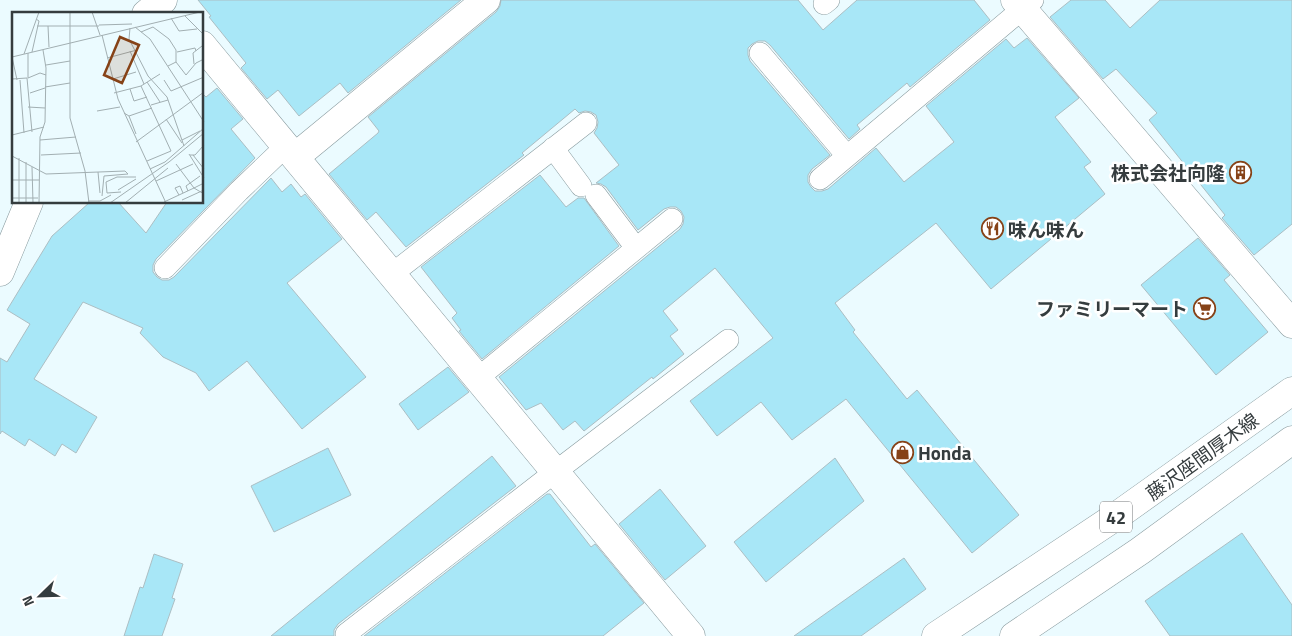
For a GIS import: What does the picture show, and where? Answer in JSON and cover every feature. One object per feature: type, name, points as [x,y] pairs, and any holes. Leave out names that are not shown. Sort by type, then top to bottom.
[{"type":"street","points":[[149,12],[164,0],[175,12]]},
{"type":"street","points":[[291,151],[486,0]]},
{"type":"street","points":[[1023,3],[1292,324]]},
{"type":"street","points":[[204,47],[691,636]]},
{"type":"street","points":[[0,272],[27,204]]},
{"type":"street","name":"藤沢座間厚木線","points":[[936,636],[1118,515],[1292,391]]},
{"type":"street","name":"42","points":[[1014,636],[1140,552],[1292,440]]},
{"type":"lane","points":[[820,179],[1023,3]]},
{"type":"lane","points":[[760,53],[846,156]]},
{"type":"lane","points":[[392,274],[586,123]]},
{"type":"lane","points":[[553,148],[636,248]]},
{"type":"lane","points":[[165,268],[239,191],[291,151]]},
{"type":"lane","points":[[478,378],[672,219]]},
{"type":"lane","points":[[346,634],[728,340]]},
{"type":"building","points":[[198,0],[461,0],[348,93],[340,83],[299,116],[278,90],[267,99],[241,68],[246,63],[209,17],[211,16]]},
{"type":"building","points":[[501,0],[798,0],[823,30],[857,0],[974,0],[990,20],[910,87],[907,83],[857,125],[860,129],[849,139],[770,45],[765,41],[758,41],[748,48],[750,61],[830,155],[812,169],[808,175],[808,182],[815,191],[828,189],[876,148],[904,182],[954,142],[926,106],[1006,39],[1014,48],[1027,38],[1079,98],[1055,117],[1091,162],[1084,167],[1105,194],[991,289],[936,223],[835,303],[855,330],[853,332],[907,399],[917,390],[1019,515],[972,553],[846,399],[792,440],[761,402],[717,436],[690,401],[773,338],[715,268],[663,311],[678,330],[670,336],[684,354],[584,431],[575,421],[563,430],[541,403],[526,410],[499,377],[680,229],[684,217],[681,211],[676,207],[664,209],[638,230],[606,187],[596,183],[619,165],[594,133],[598,122],[596,115],[585,111],[579,113],[575,109],[522,153],[524,155],[406,247],[376,212],[367,220],[329,174],[378,133],[379,131],[368,117],[496,12]]},
{"type":"building","points":[[1071,0],[1105,0],[1130,28],[1160,0],[1292,0],[1292,224],[1254,255],[1222,218],[1225,215],[1149,120],[1157,113],[1116,69],[1103,79],[1050,17]]},
{"type":"building","points":[[217,88],[243,119],[231,129],[255,158],[156,259],[153,265],[153,272],[162,280],[169,280],[174,277],[271,178],[282,192],[291,184],[301,197],[305,194],[342,239],[287,283],[366,377],[302,429],[247,361],[209,391],[196,373],[163,357],[140,333],[143,328],[83,302],[34,379],[97,417],[76,453],[62,444],[55,456],[29,439],[25,446],[2,431],[0,434],[0,358],[7,362],[30,324],[7,310],[52,236],[88,204],[120,204],[146,233],[166,204],[204,204],[204,95],[206,97]]},
{"type":"building","points":[[540,175],[566,207],[578,198],[584,198],[619,246],[482,359],[459,331],[461,330],[452,318],[457,313],[421,267]]},
{"type":"building","name":"ファミリーマート","points":[[1198,238],[1230,275],[1224,280],[1268,332],[1216,375],[1141,285]]},
{"type":"building","points":[[448,367],[469,392],[418,430],[399,404]]},
{"type":"building","points":[[328,448],[351,495],[274,532],[251,486]]},
{"type":"building","points":[[492,456],[516,486],[338,624],[334,630],[334,636],[271,636]]},
{"type":"building","points":[[835,458],[864,501],[766,582],[734,542]]},
{"type":"building","points":[[660,489],[706,546],[665,580],[619,524]]},
{"type":"building","points":[[547,494],[550,494],[591,547],[595,544],[644,603],[603,636],[364,636]]},
{"type":"building","points":[[1242,533],[1292,605],[1292,636],[1170,636],[1145,601]]},
{"type":"building","points":[[154,554],[183,564],[172,598],[175,599],[162,636],[124,636],[140,587],[143,588]]},
{"type":"building","points":[[904,558],[926,589],[861,636],[794,636]]},
{"type":"place","name":"株式会社向隆","points":[[1241,172]]},
{"type":"place","name":"味ん味ん","points":[[992,229]]},
{"type":"place","name":"ファミリーマート","points":[[1204,308]]},
{"type":"place","name":"Honda","points":[[902,452]]}]
